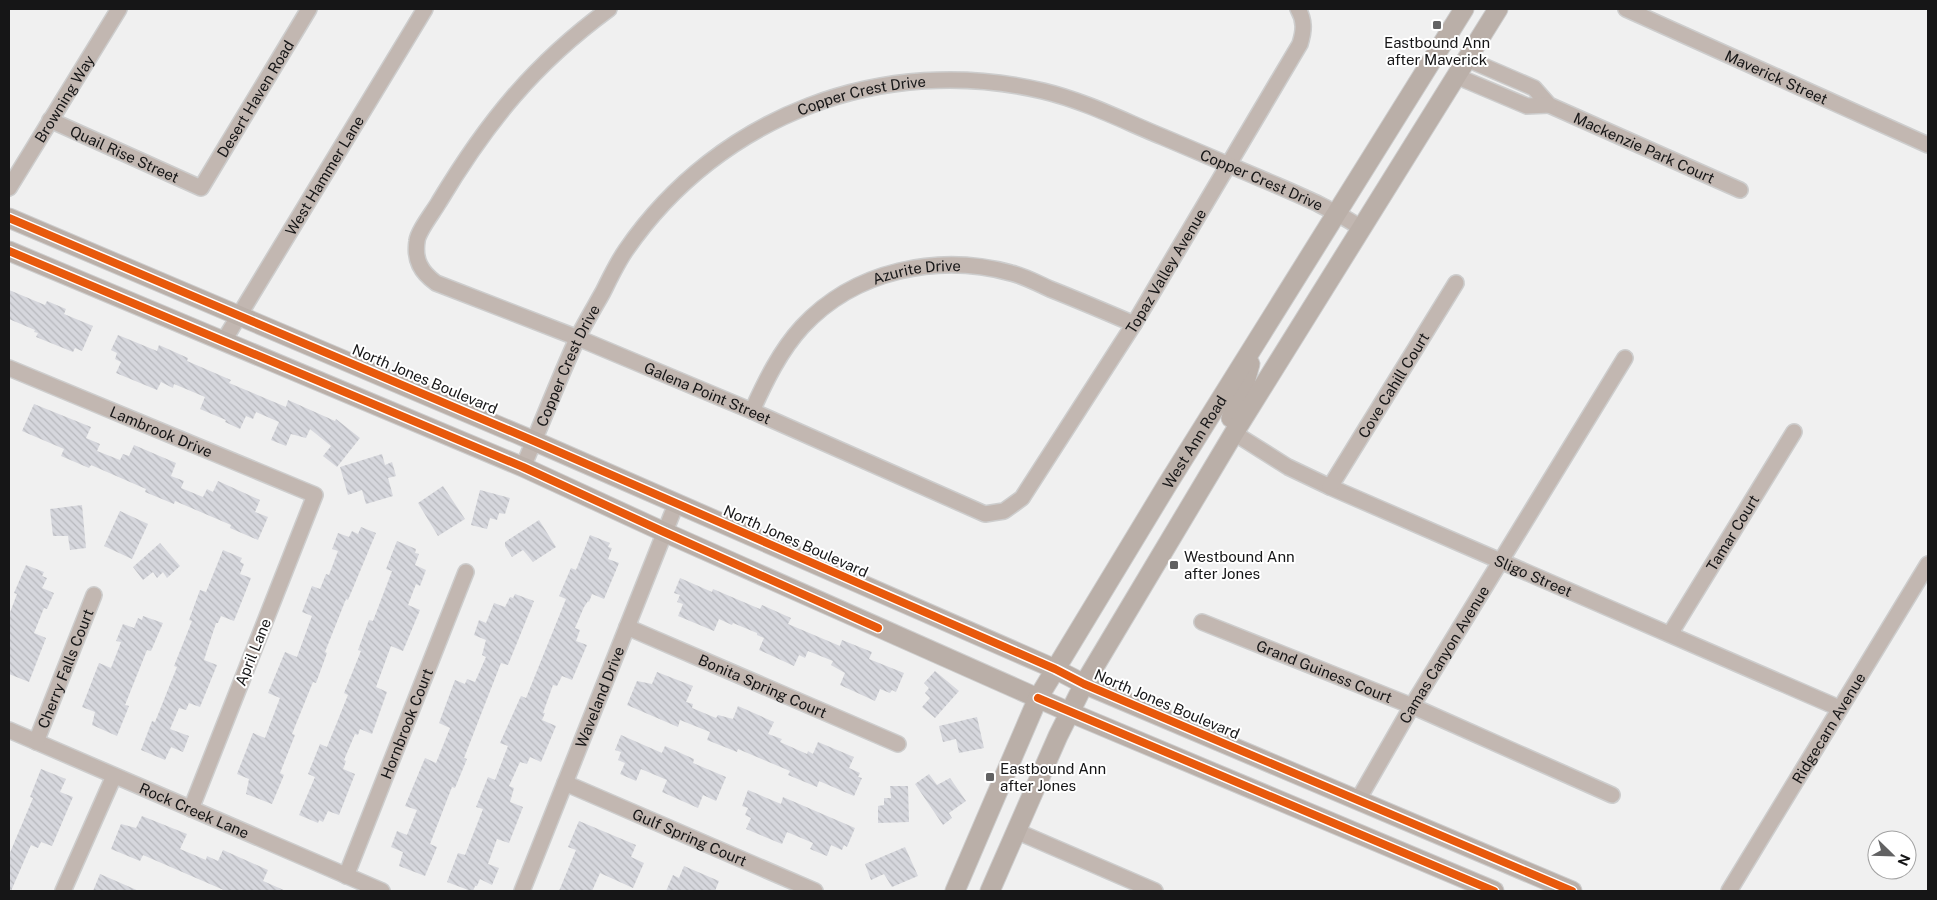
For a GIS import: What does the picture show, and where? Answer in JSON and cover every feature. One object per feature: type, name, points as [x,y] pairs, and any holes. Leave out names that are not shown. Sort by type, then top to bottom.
[{"type":"main road","name":"West Ann Road","points":[[955,891],[1038,698],[1464,9]]},
{"type":"main road","name":"West Ann Road","points":[[990,891],[1069,712],[1084,684],[1234,433],[1498,9]]},
{"type":"main road","name":"North Jones Boulevard","points":[[9,218],[534,441],[1055,669],[1084,684],[1572,891]]},
{"type":"main road","points":[[9,250],[223,342],[523,467],[664,532],[1069,712],[1494,891]]},
{"type":"main road","points":[[1234,433],[1230,420],[1241,397],[1254,346]]},
{"type":"street","name":"Browning Way","points":[[9,188],[119,9]]},
{"type":"street","name":"Desert Haven Road","points":[[201,188],[309,9]]},
{"type":"street","name":"West Hammer Lane","points":[[223,342],[425,9]]},
{"type":"street","name":"Galena Point Street","points":[[609,9],[542,64],[502,109],[466,157],[416,240],[417,262],[424,274],[436,284],[578,338],[752,411],[984,514],[1004,512]]},
{"type":"street","name":"Maverick Street","points":[[1626,9],[1928,145]]},
{"type":"street","name":"Topaz Valley Avenue","points":[[1004,512],[1022,498],[1134,324],[1300,44],[1304,31],[1301,13]]},
{"type":"street","name":"Mackenzie Park Court","points":[[1467,59],[1534,88],[1549,105],[1740,190]]},
{"type":"street","name":"Mackenzie Park Court","points":[[1456,76],[1527,106],[1549,105]]},
{"type":"street","name":"Copper Crest Drive","points":[[523,467],[578,338],[625,251],[668,198],[708,162],[765,125],[808,105],[847,93],[894,83],[975,80],[1042,91],[1075,101],[1228,164],[1337,212],[1361,228]]},
{"type":"street","points":[[1510,99],[1518,81]]},
{"type":"street","name":"Quail Rise Street","points":[[50,120],[201,188]]},
{"type":"street","name":"Azurite Drive","points":[[752,411],[771,371],[802,328],[823,308],[864,283],[882,275],[920,266],[952,263],[1012,273],[1134,324]]},
{"type":"street","name":"Cove Cahill Court","points":[[1330,487],[1456,282]]},
{"type":"street","name":"Camas Canyon Avenue","points":[[1358,800],[1500,560],[1626,358]]},
{"type":"street","name":"Lambrook Drive","points":[[9,368],[315,495]]},
{"type":"street","name":"Tamar Court","points":[[1670,634],[1794,432]]},
{"type":"street","name":"Sligo Street","points":[[1234,433],[1288,467],[1330,487],[1839,708]]},
{"type":"street","name":"April Lane","points":[[191,809],[315,495]]},
{"type":"street","name":"Waveland Drive","points":[[522,891],[676,504]]},
{"type":"street","name":"Ridgecarn Avenue","points":[[1729,891],[1928,564]]},
{"type":"street","name":"Hornbrook Court","points":[[346,876],[466,572]]},
{"type":"street","name":"Cherry Falls Court","points":[[36,742],[94,595]]},
{"type":"street","name":"Grand Guiness Court","points":[[1202,622],[1412,706],[1612,795]]},
{"type":"street","name":"Bonita Spring Court","points":[[626,627],[898,744]]},
{"type":"street","name":"Rock Creek Lane","points":[[9,730],[382,891]]},
{"type":"street","points":[[63,891],[114,776]]},
{"type":"street","name":"Gulf Spring Court","points":[[565,783],[815,891]]},
{"type":"street","points":[[1016,831],[1155,891]]},
{"type":"building","points":[[9,290],[45,305],[47,301],[66,309],[64,314],[93,326],[82,351],[75,348],[73,352],[36,337],[38,333],[34,332],[35,330],[9,319]]},
{"type":"building","points":[[118,335],[157,351],[159,345],[188,358],[187,361],[231,380],[229,383],[286,407],[288,400],[335,421],[336,419],[360,438],[337,467],[323,456],[331,446],[310,429],[306,438],[291,434],[286,446],[271,440],[279,422],[256,412],[253,419],[246,416],[240,429],[225,422],[226,420],[200,409],[205,397],[174,384],[173,388],[161,382],[157,390],[116,373],[121,362],[115,359],[117,353],[111,350]]},
{"type":"building","points":[[34,404],[91,427],[86,438],[100,444],[97,451],[120,460],[123,454],[129,456],[134,445],[176,463],[171,476],[184,481],[181,488],[203,497],[207,489],[213,492],[218,481],[260,500],[255,512],[268,517],[258,540],[230,528],[231,525],[175,501],[174,504],[145,492],[146,489],[91,465],[89,468],[61,456],[64,449],[22,431]]},
{"type":"building","points":[[382,454],[385,465],[392,462],[396,476],[388,478],[393,496],[366,504],[362,490],[348,495],[340,467]]},
{"type":"building","points":[[443,486],[465,519],[438,536],[418,503]]},
{"type":"building","points":[[480,490],[510,498],[505,514],[499,513],[497,520],[490,518],[487,529],[471,525]]},
{"type":"building","points":[[82,505],[86,548],[70,550],[68,536],[53,536],[50,509]]},
{"type":"building","points":[[120,511],[148,524],[132,559],[104,546]]},
{"type":"building","points":[[539,520],[556,547],[533,562],[523,550],[512,557],[505,546],[505,542]]},
{"type":"building","points":[[361,527],[376,533],[348,600],[346,599],[325,652],[327,653],[316,683],[313,682],[292,734],[295,735],[280,773],[284,775],[272,804],[246,794],[249,779],[237,774],[253,733],[265,738],[280,698],[268,693],[285,652],[297,657],[312,616],[302,612],[312,586],[320,589],[326,574],[329,575],[338,551],[332,549],[338,533],[349,537],[352,531],[358,534]]},
{"type":"building","points":[[590,535],[610,543],[608,547],[612,548],[608,559],[619,563],[604,599],[592,594],[575,628],[580,630],[576,641],[587,645],[572,680],[562,676],[557,686],[553,685],[542,720],[556,726],[541,762],[530,757],[527,764],[520,762],[509,786],[514,788],[510,802],[523,807],[509,843],[497,839],[488,864],[499,868],[492,885],[480,879],[477,886],[471,891],[447,882],[458,853],[465,855],[483,809],[476,807],[488,777],[495,780],[508,746],[500,743],[521,696],[526,698],[566,599],[559,596],[571,568],[576,570]]},
{"type":"building","points":[[397,541],[416,549],[415,553],[419,554],[415,565],[426,570],[420,586],[416,584],[408,605],[420,610],[403,651],[391,646],[376,687],[387,692],[372,734],[360,729],[358,735],[355,734],[344,760],[346,761],[343,769],[355,774],[339,815],[328,811],[323,822],[319,820],[318,823],[299,815],[315,777],[308,774],[320,744],[327,747],[348,695],[344,693],[361,651],[358,650],[369,620],[373,621],[392,571],[386,569]]},
{"type":"building","points":[[160,543],[180,566],[167,578],[163,572],[157,578],[153,572],[143,580],[133,567]]},
{"type":"building","points":[[223,550],[242,558],[240,562],[244,564],[240,574],[251,578],[234,621],[221,616],[218,623],[216,623],[204,660],[217,665],[200,707],[189,703],[186,710],[179,708],[170,729],[189,736],[183,752],[171,747],[165,760],[141,750],[152,721],[155,722],[177,667],[174,666],[192,621],[189,620],[200,590],[206,592]]},
{"type":"building","points":[[26,565],[44,572],[42,576],[47,578],[42,588],[54,593],[47,609],[44,608],[34,633],[46,638],[29,682],[9,674],[9,615],[17,594],[14,593]]},
{"type":"building","points":[[680,578],[712,592],[713,589],[760,609],[762,605],[791,618],[788,624],[840,646],[842,640],[872,652],[869,659],[904,673],[896,692],[892,690],[890,693],[880,689],[875,701],[840,685],[845,673],[831,665],[833,661],[808,651],[805,658],[799,655],[794,666],[759,650],[764,638],[757,635],[757,633],[719,619],[714,631],[678,616],[683,604],[677,602],[680,595],[674,593]]},
{"type":"building","points":[[515,594],[534,601],[508,665],[501,663],[464,758],[467,759],[455,788],[452,787],[430,844],[437,847],[425,876],[399,866],[403,852],[391,847],[397,831],[407,835],[417,810],[405,806],[425,758],[436,763],[450,728],[439,723],[455,680],[465,684],[467,679],[475,682],[486,657],[482,655],[486,640],[474,635],[479,620],[486,623],[494,603],[505,607],[510,597],[513,598]]},
{"type":"building","points":[[143,616],[163,623],[151,651],[147,650],[125,705],[129,706],[117,736],[92,725],[95,712],[82,707],[99,663],[111,668],[121,642],[116,641],[123,624],[134,628],[138,618],[142,620]]},
{"type":"building","points":[[935,671],[959,691],[935,718],[922,707],[930,698],[925,693],[929,688],[924,683]]},
{"type":"building","points":[[657,672],[693,686],[686,702],[693,704],[692,708],[716,718],[718,715],[733,719],[738,706],[774,722],[768,734],[782,739],[780,742],[807,754],[808,751],[813,754],[818,742],[854,757],[849,768],[860,773],[858,777],[862,778],[854,796],[819,781],[817,787],[788,775],[790,771],[738,749],[737,752],[707,740],[710,732],[680,720],[678,727],[627,705],[637,681],[652,684]]},
{"type":"building","points":[[977,717],[984,748],[959,753],[956,739],[943,742],[939,726]]},
{"type":"building","points":[[621,735],[662,753],[665,746],[694,759],[693,763],[726,777],[716,801],[703,795],[698,808],[662,792],[667,780],[641,769],[636,781],[620,774],[625,763],[618,760],[621,752],[615,750]]},
{"type":"building","points":[[41,769],[66,779],[60,792],[73,797],[52,846],[41,842],[38,848],[31,845],[11,891],[9,891],[9,855],[33,798],[30,797]]},
{"type":"building","points":[[929,774],[937,785],[950,778],[966,801],[949,813],[952,818],[943,825],[915,784]]},
{"type":"building","points":[[890,786],[908,786],[909,822],[878,823],[878,806],[884,805],[884,798],[891,798]]},
{"type":"building","points":[[748,790],[781,804],[783,797],[855,828],[847,847],[844,845],[842,850],[831,845],[827,856],[810,849],[813,843],[787,832],[782,844],[746,829],[751,818],[745,815],[748,808],[742,806]]},
{"type":"building","points":[[142,816],[187,834],[180,849],[206,860],[207,856],[218,861],[223,850],[268,870],[263,881],[286,891],[226,891],[143,855],[140,861],[111,849],[121,824],[136,828]]},
{"type":"building","points":[[579,821],[636,845],[631,857],[644,863],[633,888],[600,873],[592,891],[559,891],[576,850],[568,847]]},
{"type":"building","points":[[905,847],[918,876],[892,887],[884,874],[871,880],[865,864]]},
{"type":"building","points":[[684,866],[719,881],[715,891],[666,891],[673,875],[679,878]]},
{"type":"building","points":[[100,874],[139,891],[93,891]]},
{"type":"cycle path","points":[[9,218],[534,441],[1055,669],[1084,684],[1572,891]]},
{"type":"cycle path","points":[[9,251],[523,467],[878,628]]},
{"type":"cycle path","points":[[1038,698],[1494,891]]},
{"type":"place","name":"Eastbound Ann after Maverick","points":[[1437,25]]},
{"type":"place","name":"Westbound Ann after Jones","points":[[1174,565]]},
{"type":"place","name":"Eastbound Ann after Jones","points":[[990,777]]}]
